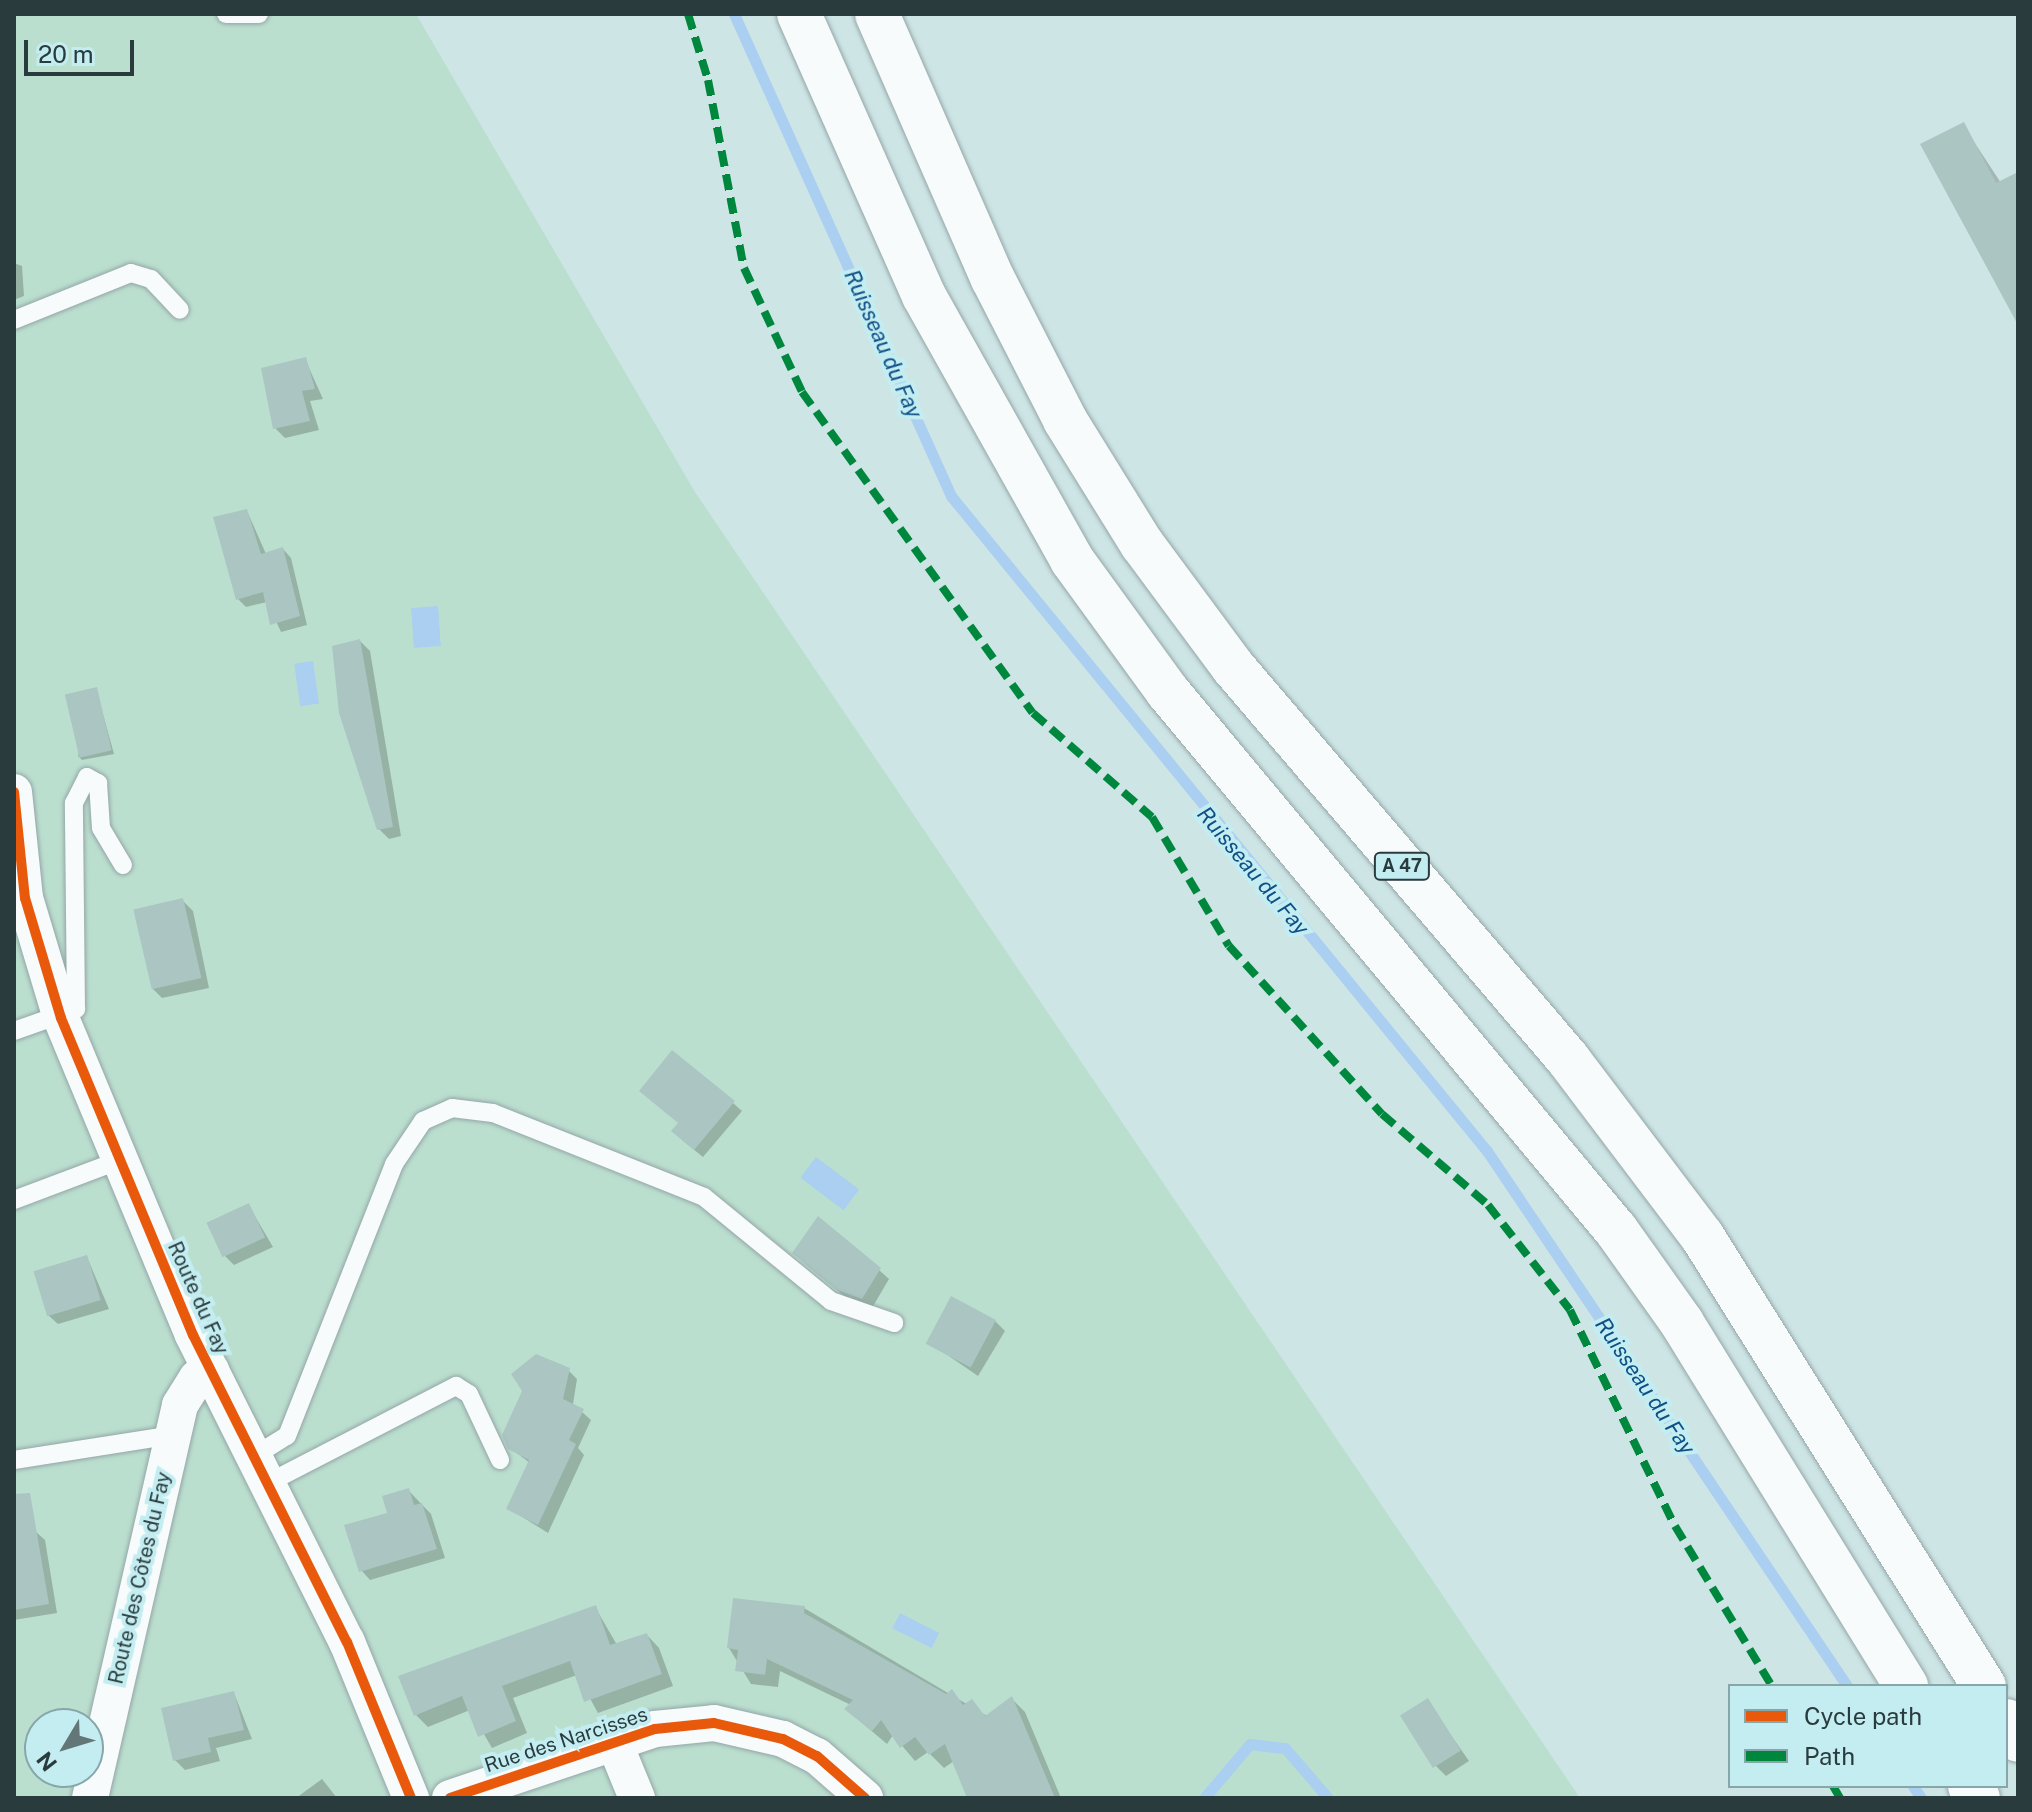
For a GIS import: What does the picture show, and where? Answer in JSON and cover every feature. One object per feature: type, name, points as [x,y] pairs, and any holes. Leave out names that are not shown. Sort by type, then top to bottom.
[{"type":"highway","points":[[799,14],[930,308],[1072,560],[1168,692],[1616,1230],[1682,1323],[1905,1684]]},
{"type":"highway","name":"A 47","points":[[877,14],[993,279],[1065,420],[1142,544],[1233,667],[1568,1059],[1702,1236],[1983,1684]]},
{"type":"street","name":"Route du Fay","points":[[14,792],[25,898],[61,1018],[118,1161],[211,1371],[347,1642],[411,1798]]},
{"type":"street","name":"Route des Côtes du Fay","points":[[90,1798],[186,1391],[211,1371]]},
{"type":"street","name":"Rue des Narcisses","points":[[450,1798],[614,1742],[714,1723],[755,1730],[817,1756],[865,1798]]},
{"type":"street","name":"Rue des Narcisses","points":[[614,1742],[637,1798]]},
{"type":"lane","points":[[226,14],[259,14]]},
{"type":"lane","points":[[14,320],[131,273],[151,279],[180,310]]},
{"type":"lane","points":[[14,1031],[61,1018],[77,1001],[74,803],[87,777],[98,783],[101,828],[123,865]]},
{"type":"lane","points":[[262,1469],[287,1436],[394,1164],[423,1121],[452,1108],[493,1113],[704,1197],[831,1301],[894,1323]]},
{"type":"lane","points":[[14,1200],[118,1161]]},
{"type":"lane","points":[[262,1469],[456,1386],[469,1394],[500,1460]]},
{"type":"lane","points":[[14,1460],[174,1435]]},
{"type":"green space","points":[[14,14],[416,14],[695,492],[1580,1798],[14,1798]]},
{"type":"water","points":[[438,606],[441,646],[414,648],[411,608]]},
{"type":"water","points":[[313,661],[319,704],[300,706],[294,664]]},
{"type":"water","points":[[816,1157],[859,1189],[843,1210],[800,1178]]},
{"type":"water","points":[[900,1613],[939,1633],[931,1648],[892,1628]]},
{"type":"building","points":[[1964,122],[1996,183],[2018,172],[2018,325],[1920,144]]},
{"type":"building","points":[[306,357],[315,389],[302,391],[310,421],[273,429],[261,368]]},
{"type":"building","points":[[247,509],[261,554],[283,547],[300,616],[270,625],[263,592],[236,600],[213,517]]},
{"type":"building","points":[[360,639],[393,827],[377,830],[339,713],[332,646]]},
{"type":"building","points":[[97,687],[112,750],[79,758],[65,694]]},
{"type":"building","points":[[183,898],[201,978],[152,989],[133,909]]},
{"type":"building","points":[[672,1050],[735,1101],[694,1150],[671,1131],[678,1123],[639,1091]]},
{"type":"building","points":[[249,1203],[265,1237],[222,1257],[206,1223]]},
{"type":"building","points":[[818,1216],[881,1268],[862,1299],[837,1290],[792,1253]]},
{"type":"building","points":[[87,1255],[101,1300],[47,1316],[33,1271]]},
{"type":"building","points":[[951,1296],[996,1320],[971,1368],[926,1344]]},
{"type":"building","points":[[536,1354],[570,1368],[563,1399],[584,1409],[569,1440],[576,1444],[538,1525],[506,1509],[529,1460],[508,1449],[502,1435],[522,1391],[511,1374]]},
{"type":"building","points":[[409,1488],[414,1505],[422,1503],[437,1549],[359,1572],[344,1525],[387,1513],[382,1496]]},
{"type":"building","points":[[30,1493],[49,1604],[14,1610],[14,1494]]},
{"type":"building","points":[[733,1598],[805,1606],[804,1613],[946,1694],[952,1689],[963,1705],[972,1699],[985,1716],[1012,1696],[1055,1798],[967,1798],[945,1744],[929,1755],[915,1737],[900,1748],[881,1720],[872,1731],[844,1709],[853,1700],[767,1659],[765,1675],[735,1671],[738,1650],[727,1648]]},
{"type":"building","points":[[596,1605],[610,1645],[647,1633],[662,1674],[584,1702],[570,1661],[502,1686],[516,1721],[478,1737],[462,1696],[414,1716],[398,1676]]},
{"type":"building","points":[[234,1691],[244,1730],[208,1738],[211,1752],[173,1761],[161,1708]]},
{"type":"building","points":[[1428,1698],[1461,1751],[1433,1768],[1400,1715]]},
{"type":"waterway","name":"Ruisseau du Fay","points":[[734,14],[951,496],[1487,1151],[1846,1684]]},
{"type":"waterway","points":[[1204,1798],[1250,1744],[1285,1748],[1328,1798]]},
{"type":"waterway","name":"Ruisseau du Fay","points":[[1914,1788],[1921,1798]]},
{"type":"marked path","points":[[688,14],[708,80],[744,268],[802,392],[1033,713],[1152,817],[1229,946],[1382,1114],[1488,1205],[1570,1310],[1675,1526],[1771,1684]]},
{"type":"marked path","points":[[1834,1788],[1840,1798]]},
{"type":"cycle path","points":[[14,792],[25,898],[61,1018],[193,1335],[347,1642],[411,1798]]},
{"type":"cycle path","points":[[450,1798],[655,1729],[714,1723],[783,1739],[817,1756],[865,1798]]}]
